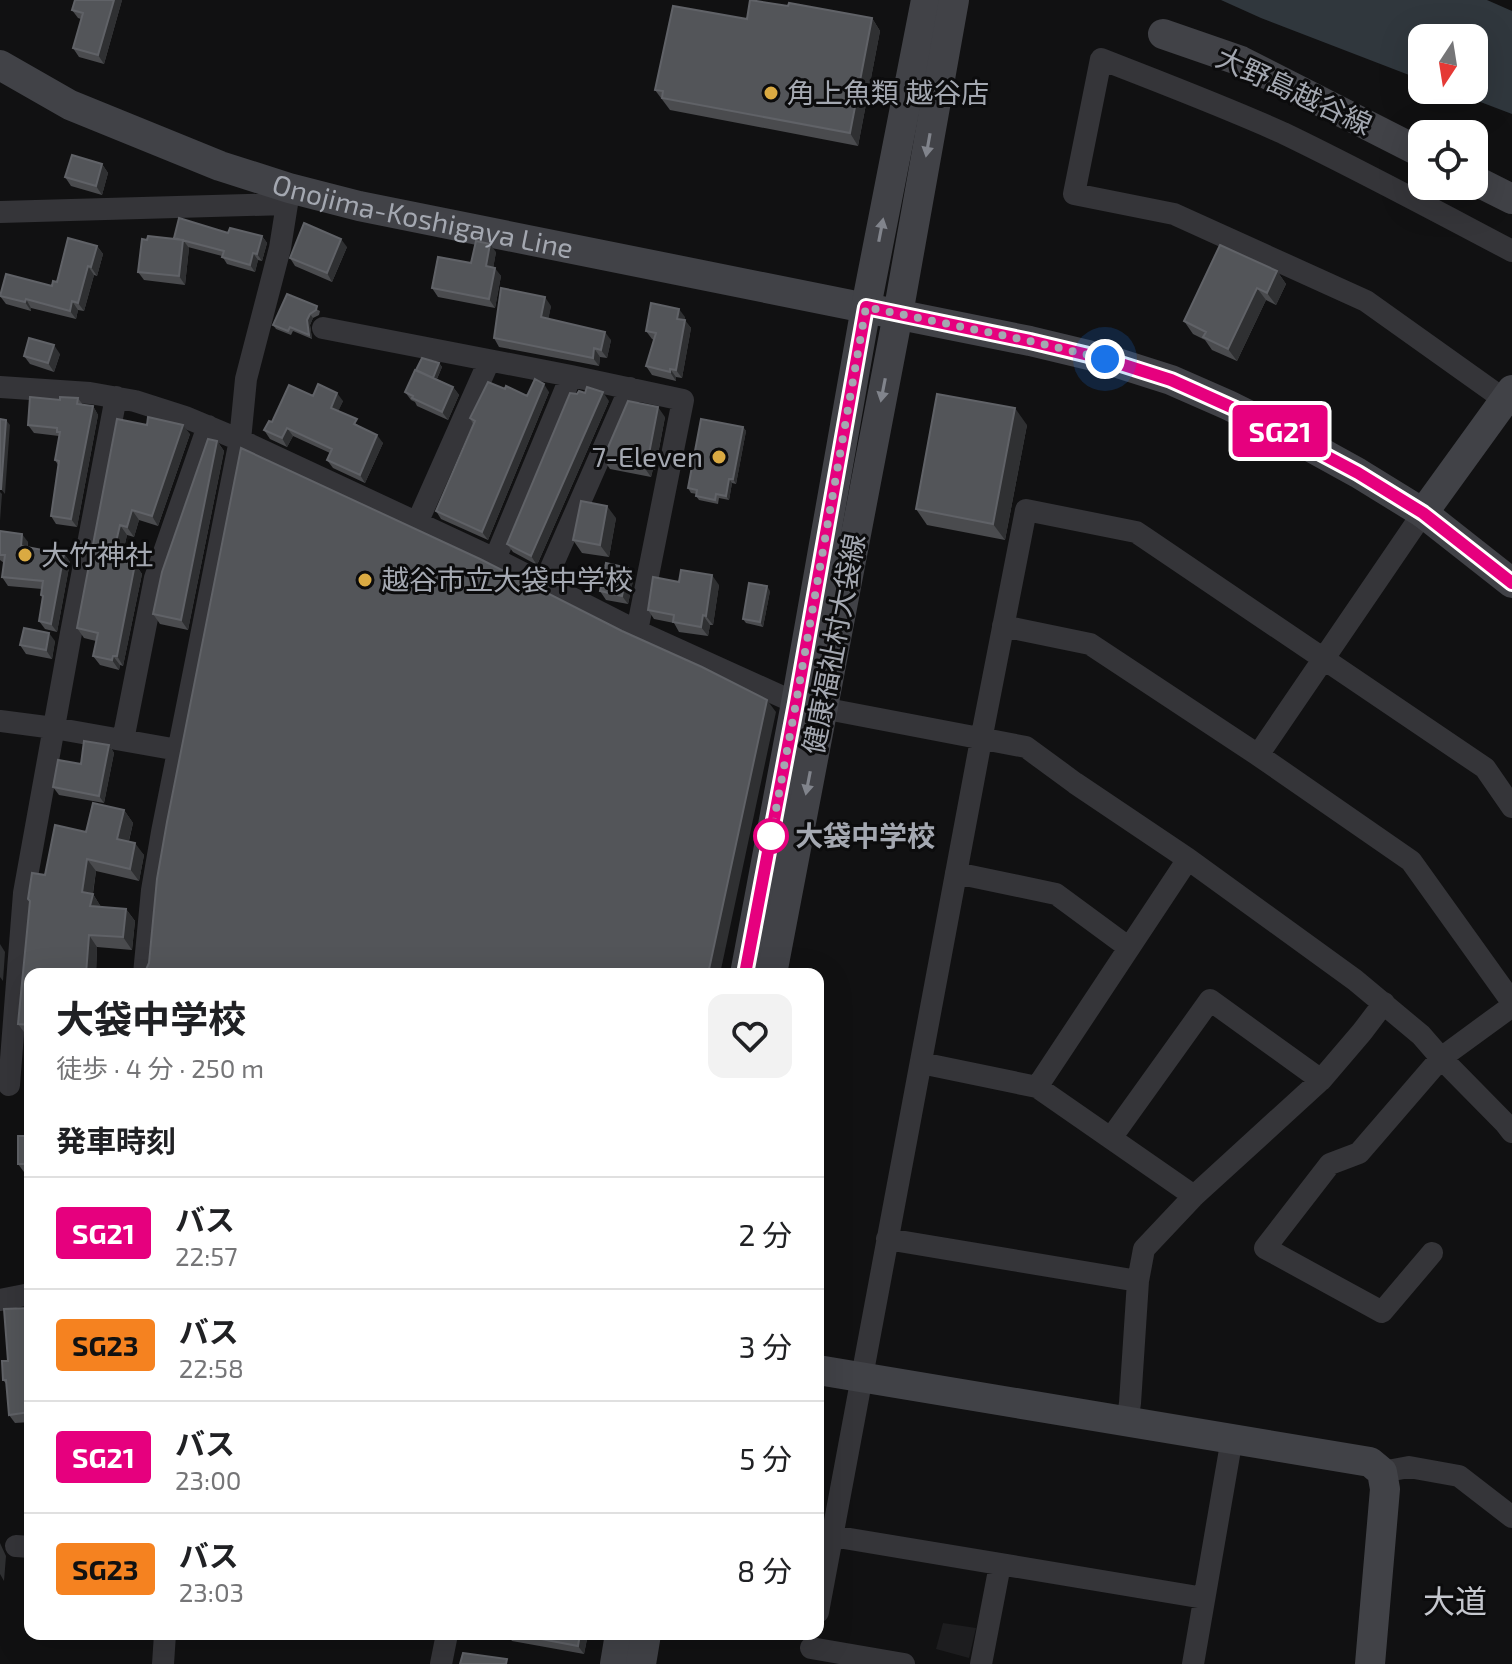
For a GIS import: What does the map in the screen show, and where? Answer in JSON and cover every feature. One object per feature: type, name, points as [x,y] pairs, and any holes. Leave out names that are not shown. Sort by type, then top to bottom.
[{"type":"street","name":"健康福祉村大袋線","points":[[773,968],[866,307],[939,5]]},
{"type":"street","name":"健康福祉村大袋線","points":[[746,968],[898,314],[939,5]]},
{"type":"street","name":"大野島越谷線","points":[[1163,34],[1241,61],[1408,146]]},
{"type":"street","points":[[1258,755],[1423,513],[1510,399],[1366,301],[1174,214],[1074,194],[1101,59],[1282,133],[1512,251]]},
{"type":"street","name":"Onojima-Koshigaya Line","points":[[0,65],[70,105],[288,196],[359,206],[866,307]]},
{"type":"street","points":[[1488,187],[1512,199]]},
{"type":"street","points":[[0,212],[288,196],[280,248],[246,379],[240,440],[152,890],[145,968]]},
{"type":"street","points":[[866,307],[1043,344],[1171,380],[1291,436],[1358,473],[1423,513],[1512,583]]},
{"type":"street","points":[[323,328],[683,400],[637,631]]},
{"type":"street","points":[[417,523],[489,361]]},
{"type":"street","points":[[495,559],[571,376]]},
{"type":"street","points":[[0,387],[116,397],[156,407],[208,426],[495,559],[637,631],[809,706],[1026,747],[1355,980],[1421,1035],[1512,1132]]},
{"type":"street","points":[[544,584],[630,388]]},
{"type":"street","points":[[9,1085],[24,893],[116,397]]},
{"type":"street","points":[[123,740],[155,578],[208,426]]},
{"type":"street","points":[[824,1579],[1026,510],[1136,532],[1485,768],[1512,807]]},
{"type":"street","points":[[1003,626],[1090,644],[1411,861],[1512,1004],[1441,1058],[1359,1153],[1330,1164],[1265,1248],[1382,1312],[1432,1253]]},
{"type":"street","points":[[0,721],[178,750]]},
{"type":"street","points":[[1037,1087],[1188,859]]},
{"type":"street","points":[[956,873],[1056,894],[1128,947]]},
{"type":"street","points":[[1111,1138],[1210,1000],[1321,1080]]},
{"type":"street","points":[[1127,1422],[1138,1281],[1144,1249],[1194,1196],[1321,1080],[1384,1003]]},
{"type":"street","points":[[921,1063],[1037,1087],[1194,1196]]},
{"type":"street","points":[[887,1239],[1138,1281]]},
{"type":"street","points":[[0,1300],[24,1295]]},
{"type":"street","points":[[824,1371],[1370,1462],[1382,1472],[1385,1489],[1370,1664]]},
{"type":"street","points":[[1193,1664],[1232,1438]]},
{"type":"street","points":[[1382,1472],[1409,1467],[1459,1476],[1512,1517]]},
{"type":"street","points":[[832,1536],[1204,1598]]},
{"type":"street","points":[[981,1664],[1000,1565]]},
{"type":"street","points":[[163,1664],[165,1640]]},
{"type":"street","points":[[441,1664],[446,1640]]},
{"type":"street","points":[[615,1664],[619,1640]]},
{"type":"street","points":[[641,1664],[645,1640]]},
{"type":"street","points":[[811,1649],[904,1664]]},
{"type":"shaded area","points":[[1221,0],[1487,0],[1512,11],[1512,114],[1486,104],[1488,24],[1408,24],[1408,75]]},
{"type":"shaded area","points":[[943,1623],[976,1628],[969,1658],[936,1649]]},
{"type":"building","points":[[75,0],[114,0],[98,55],[73,48],[83,13],[72,10]]},
{"type":"building","name":"角上魚類 越谷店","points":[[750,0],[788,6],[789,3],[872,18],[850,133],[662,98],[663,91],[655,90],[673,6],[747,19]]},
{"type":"building","points":[[72,155],[102,164],[96,186],[65,177]]},
{"type":"building","points":[[179,218],[228,233],[230,228],[262,236],[257,254],[253,253],[250,265],[222,257],[224,251],[174,238]]},
{"type":"building","points":[[304,223],[341,239],[327,273],[290,258]]},
{"type":"building","points":[[148,236],[183,240],[179,276],[138,272],[142,239],[147,240]]},
{"type":"building","points":[[68,238],[97,246],[78,303],[72,301],[70,311],[26,299],[25,302],[0,296],[6,274],[52,286],[53,281],[57,282]]},
{"type":"building","points":[[476,241],[490,244],[486,266],[495,268],[489,299],[432,288],[438,257],[471,263]]},
{"type":"building","points":[[1220,245],[1277,271],[1267,293],[1257,288],[1228,349],[1203,337],[1206,332],[1184,321]]},
{"type":"building","points":[[501,288],[545,297],[541,317],[605,332],[601,350],[594,348],[593,358],[494,338]]},
{"type":"building","points":[[287,294],[317,306],[307,320],[309,335],[290,327],[288,331],[273,325]]},
{"type":"building","points":[[651,303],[679,309],[677,319],[685,320],[676,370],[670,369],[670,372],[646,366],[656,333],[646,331]]},
{"type":"building","points":[[29,338],[54,345],[48,363],[24,356]]},
{"type":"building","points":[[422,358],[439,363],[433,378],[416,370]]},
{"type":"building","points":[[415,370],[453,387],[442,412],[405,392]]},
{"type":"building","points":[[535,379],[544,384],[482,532],[436,511],[475,421],[470,418],[488,382],[527,396]]},
{"type":"building","points":[[318,384],[337,393],[331,408],[357,419],[354,424],[377,435],[360,475],[327,460],[332,449],[287,428],[282,438],[264,430],[269,421],[272,422],[289,385],[313,396]]},
{"type":"building","points":[[587,387],[603,392],[531,556],[507,544],[570,393],[585,393]]},
{"type":"building","points":[[937,394],[1015,408],[993,524],[916,509]]},
{"type":"building","points":[[30,397],[78,398],[77,404],[93,406],[71,519],[51,516],[60,432],[57,428],[28,425]]},
{"type":"building","points":[[628,401],[658,407],[644,467],[603,459]]},
{"type":"building","points":[[148,417],[183,425],[152,516],[132,510],[127,527],[120,525],[112,559],[135,564],[117,656],[113,656],[112,660],[93,656],[98,633],[77,628],[117,419],[147,425]]},
{"type":"building","points":[[0,419],[6,420],[1,489],[0,489]]},
{"type":"building","name":"7-Eleven","points":[[701,419],[743,427],[733,479],[729,479],[726,496],[716,494],[715,500],[696,496],[697,490],[688,488]]},
{"type":"building","points":[[208,439],[217,441],[181,620],[153,614],[162,572]]},
{"type":"building","name":"越谷市立大袋中学校","points":[[241,448],[480,559],[767,700],[709,968],[147,968],[167,822]]},
{"type":"building","points":[[581,501],[607,506],[600,545],[573,540]]},
{"type":"building","points":[[0,531],[22,534],[21,546],[64,554],[51,624],[39,621],[43,581],[2,577],[5,555],[0,555]]},
{"type":"building","points":[[606,563],[628,568],[622,596],[600,591]]},
{"type":"building","points":[[681,570],[712,575],[706,616],[703,615],[701,627],[673,622],[674,615],[648,610],[653,577],[679,582]]},
{"type":"building","points":[[749,583],[767,586],[760,622],[743,619]]},
{"type":"building","points":[[24,628],[49,633],[46,650],[20,645]]},
{"type":"building","points":[[84,741],[109,745],[99,796],[53,787],[58,760],[81,764]]},
{"type":"building","points":[[93,803],[124,810],[117,839],[135,843],[130,869],[87,859],[82,892],[93,894],[90,906],[126,909],[123,937],[89,935],[86,968],[24,968],[24,1024],[18,1024],[32,873],[45,875],[55,825],[86,832]]},
{"type":"building","points":[[18,1136],[24,1136],[24,1164],[18,1164]]},
{"type":"building","points":[[24,1308],[24,1413],[9,1415],[2,1361],[8,1361],[4,1309]]},
{"type":"building","points":[[546,1640],[579,1640],[578,1646]]},
{"type":"building","points":[[463,1653],[507,1659],[506,1664],[460,1664]]},
{"type":"bus line","name":"SG21","points":[[746,968],[866,307],[1030,341],[1105,359],[1171,380],[1249,415],[1358,473],[1423,513],[1512,583]]},
{"type":"place","name":"角上魚類 越谷店","points":[[771,93]]},
{"type":"place","name":"7-Eleven","points":[[719,457]]},
{"type":"place","name":"大竹神社","points":[[25,555]]},
{"type":"place","name":"越谷市立大袋中学校","points":[[365,580]]},
{"type":"place","name":"大袋中学校","points":[[771,836]]},
{"type":"district","name":"大道","points":[[1455,1602]]},
{"type":"route","points":[[771,836],[866,307],[1105,359]]}]
